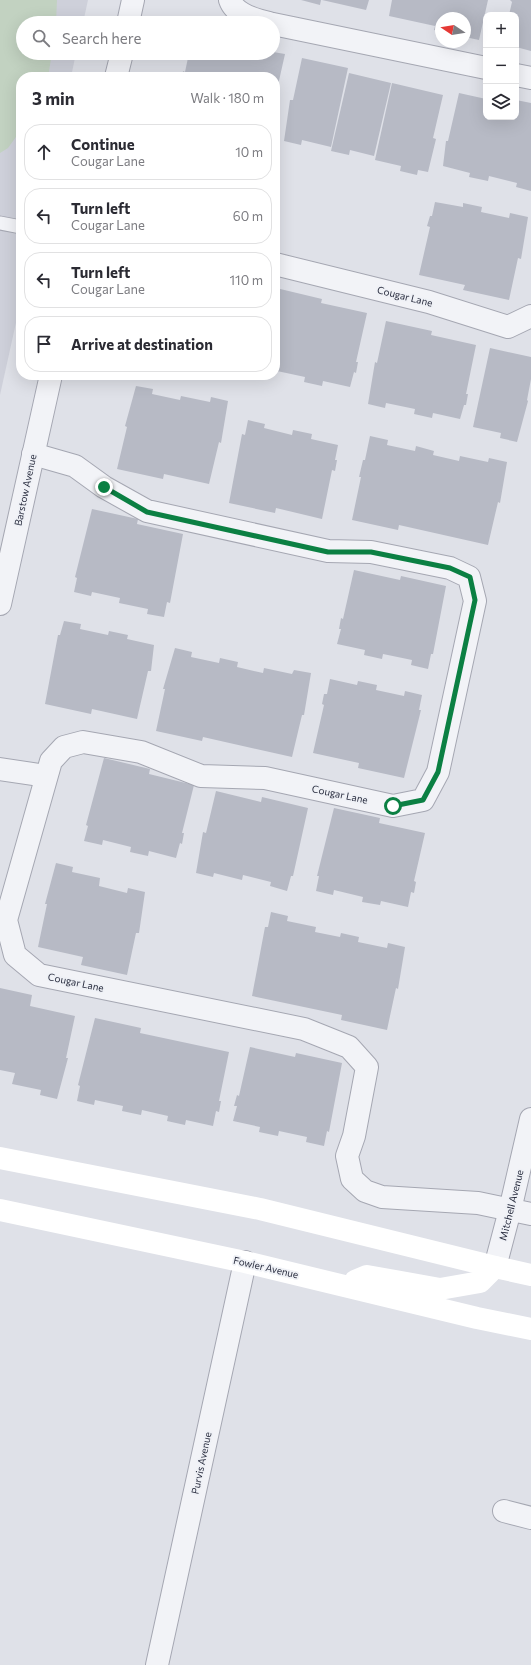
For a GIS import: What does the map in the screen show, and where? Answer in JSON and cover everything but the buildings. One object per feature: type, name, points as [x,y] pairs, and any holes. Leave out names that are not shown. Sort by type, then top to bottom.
[{"type":"main road","points":[[0,1158],[260,1209],[531,1275]]},
{"type":"main road","name":"Fowler Avenue","points":[[0,1210],[245,1262],[477,1318],[531,1329]]},
{"type":"main road","points":[[343,1286],[367,1276],[440,1289],[456,1288],[480,1282],[495,1267]]},
{"type":"street","points":[[130,16],[133,0]]},
{"type":"street","points":[[230,0],[232,6],[247,16]]},
{"type":"street","points":[[280,25],[483,67]]},
{"type":"street","points":[[117,72],[120,60]]},
{"type":"street","points":[[519,76],[531,78]]},
{"type":"street","name":"Cougar Lane","points":[[280,265],[429,302],[508,327],[531,316]]},
{"type":"street","name":"Barstow Avenue","points":[[0,604],[50,380]]},
{"type":"street","name":"Cougar Lane","points":[[33,454],[75,466],[104,487],[147,512],[328,552],[371,552],[450,568],[470,577],[475,600],[438,772],[423,800],[393,806],[265,778],[201,776],[142,752],[83,742],[64,747],[51,761],[6,920],[15,955],[39,975],[304,1029],[350,1047],[367,1067],[354,1136],[347,1156],[352,1179],[365,1191],[382,1197],[478,1203],[521,1212]]},
{"type":"street","points":[[0,770],[46,776]]},
{"type":"street","name":"Mitchell Avenue","points":[[495,1267],[521,1212],[531,1119]]},
{"type":"street","name":"Purvis Avenue","points":[[157,1665],[245,1262]]},
{"type":"street","points":[[504,1511],[531,1518]]},
{"type":"lane","points":[[0,222],[16,226]]},
{"type":"shaded area","points":[[0,0],[88,0],[85,16],[16,16],[16,60],[75,60],[72,72],[16,72],[16,323],[0,395]]},
{"type":"green space","points":[[0,0],[57,0],[56,16],[16,16],[16,60],[51,60],[49,72],[16,72],[16,137],[8,148],[0,153]]},
{"type":"route","points":[[104,487],[147,512],[328,552],[371,552],[450,568],[470,577],[475,600],[438,772],[423,800],[393,806]]}]
